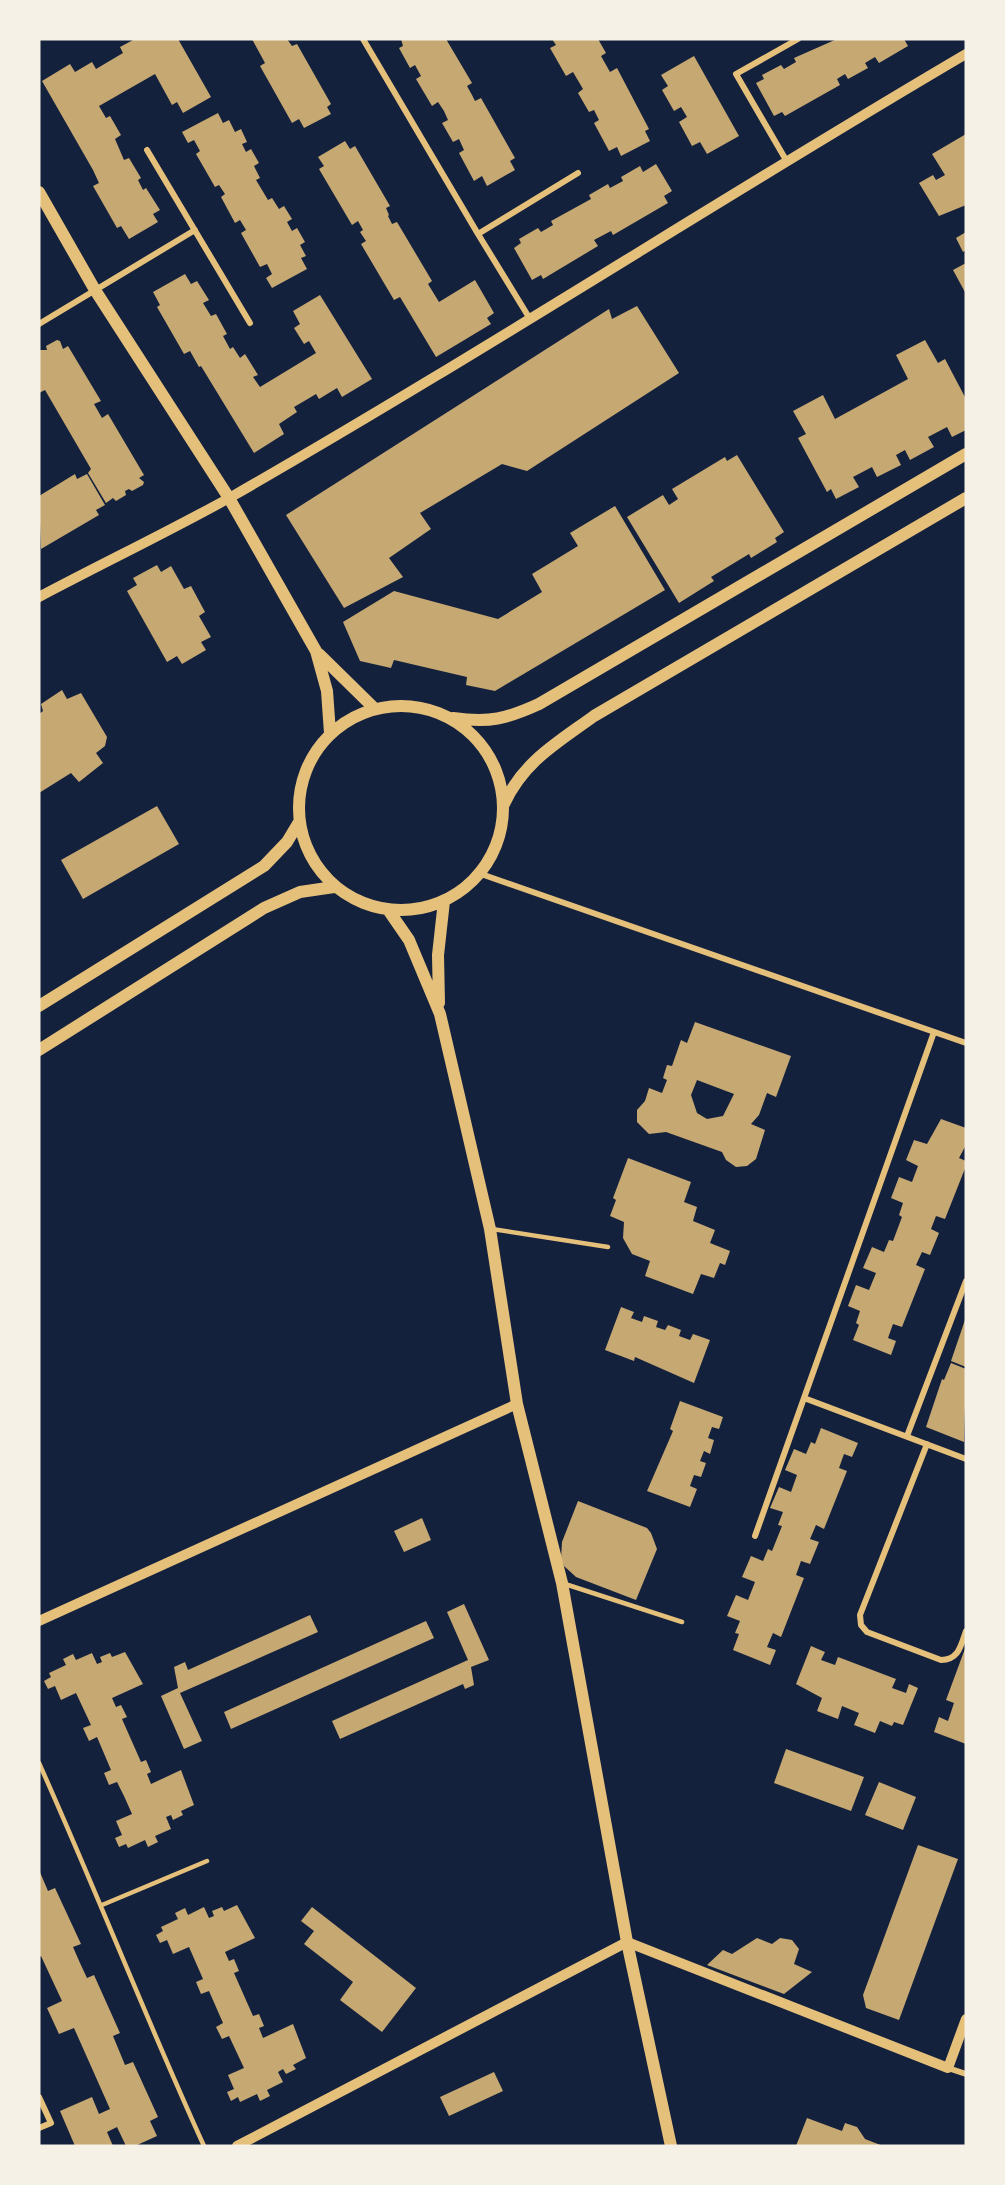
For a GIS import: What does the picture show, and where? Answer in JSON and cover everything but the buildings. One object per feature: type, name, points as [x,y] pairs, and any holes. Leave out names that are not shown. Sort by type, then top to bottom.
[{"type":"main road","points":[[39,192],[96,290],[229,498],[316,651],[374,708]]},
{"type":"main road","points":[[451,717],[472,733],[488,753],[499,778],[504,804],[499,841],[481,873],[444,901],[417,910],[389,911],[360,903],[334,887],[317,868],[305,846],[299,822],[298,797],[304,774],[315,752],[330,733],[350,718],[374,708],[401,705],[426,708],[451,717],[482,722],[506,717],[539,704],[966,454]]},
{"type":"main road","points":[[504,804],[522,771],[594,716],[966,498]]},
{"type":"main road","points":[[316,651],[327,691],[330,733]]},
{"type":"main road","points":[[39,1006],[264,866],[287,842],[299,822]]},
{"type":"main road","points":[[39,1050],[264,908],[300,892],[334,887]]},
{"type":"main road","points":[[440,1014],[438,955],[444,901]]},
{"type":"main road","points":[[389,911],[409,940],[440,1014],[490,1229],[517,1404],[562,1583],[627,1942],[671,2146]]},
{"type":"street","points":[[363,39],[530,318]]},
{"type":"street","points":[[786,160],[736,74],[798,39]]},
{"type":"street","points":[[39,597],[229,498],[530,318],[786,160],[966,54]]},
{"type":"street","points":[[147,150],[250,323]]},
{"type":"street","points":[[478,234],[578,173]]},
{"type":"street","points":[[39,324],[195,230]]},
{"type":"street","points":[[481,873],[966,1043]]},
{"type":"street","points":[[755,1536],[934,1032]]},
{"type":"street","points":[[907,1436],[966,1281]]},
{"type":"street","points":[[804,1398],[966,1459]]},
{"type":"street","points":[[39,1621],[517,1404]]},
{"type":"street","points":[[927,1444],[860,1615],[861,1624],[867,1632],[941,1660],[949,1660],[957,1655],[966,1631]]},
{"type":"street","points":[[237,2146],[627,1942],[966,2074]]},
{"type":"street","points":[[948,2068],[966,2019]]},
{"type":"street","points":[[39,2097],[51,2123],[39,2128]]},
{"type":"lane","points":[[490,1229],[608,1247]]},
{"type":"lane","points":[[562,1583],[682,1622]]},
{"type":"lane","points":[[39,1763],[102,1905],[158,2046],[204,2146]]},
{"type":"lane","points":[[102,1905],[207,1861]]}]
